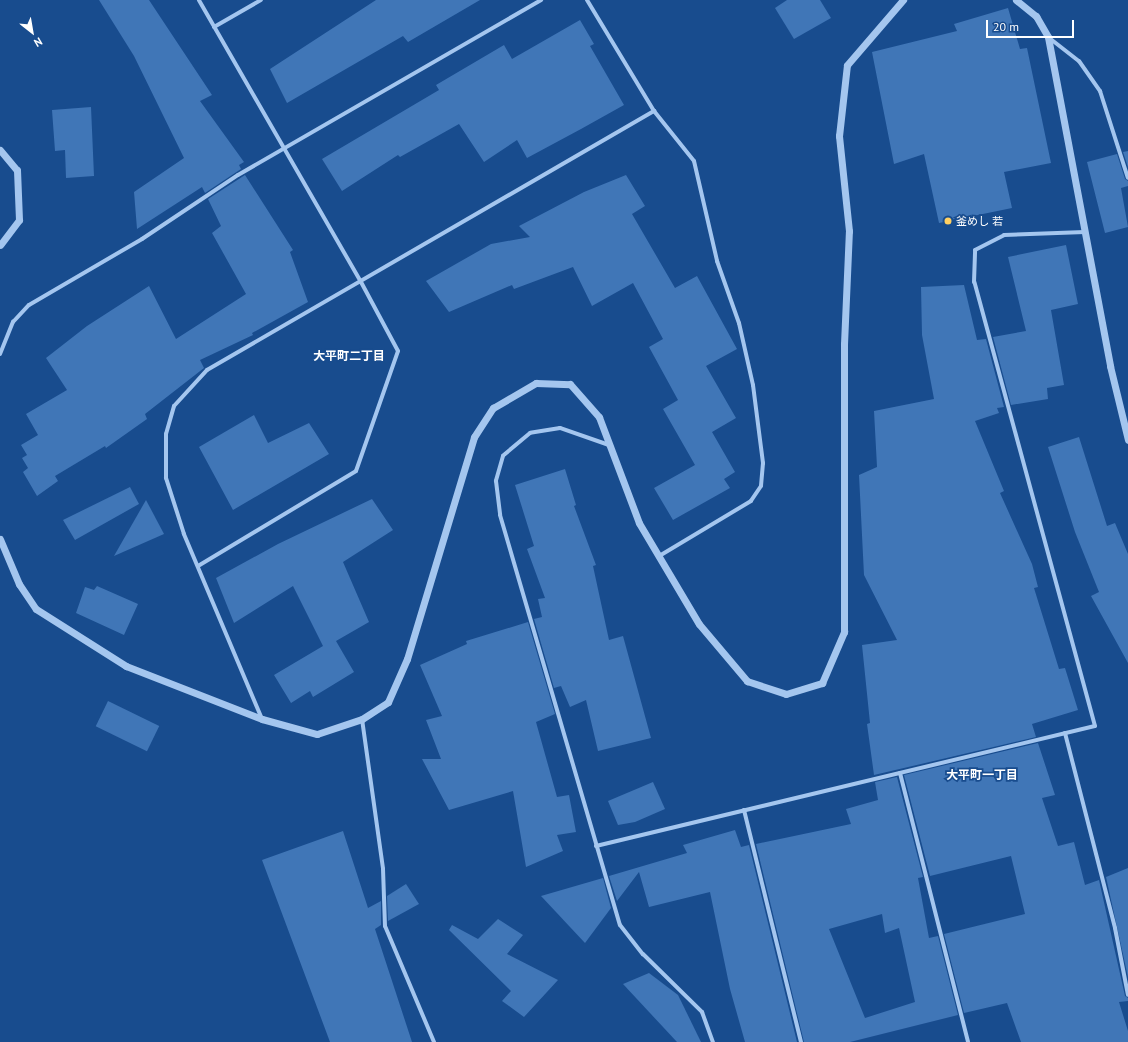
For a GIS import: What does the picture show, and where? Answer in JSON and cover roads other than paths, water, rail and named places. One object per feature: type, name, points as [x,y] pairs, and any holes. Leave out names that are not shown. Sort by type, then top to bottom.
[{"type":"street","points":[[198,566],[356,471],[398,351],[361,282],[199,0]]},
{"type":"street","points":[[214,27],[262,0]]},
{"type":"street","points":[[0,354],[13,322],[29,305],[142,239],[238,176],[284,148],[541,0]]},
{"type":"street","points":[[587,0],[654,112],[694,161],[717,261],[743,339],[753,385],[764,463],[761,486],[751,500],[659,556]]},
{"type":"street","points":[[0,539],[19,584],[36,609],[126,666],[262,719],[317,734],[362,718],[388,702],[407,659],[474,437],[493,408],[536,383],[570,384],[599,417],[639,523],[699,624],[747,681],[786,694],[822,683],[844,632],[844,344],[849,231],[839,136],[847,65],[903,0]]},
{"type":"street","points":[[1016,0],[1036,16],[1048,37],[1086,232],[1110,366],[1128,440]]},
{"type":"street","points":[[1048,37],[1079,61],[1100,91],[1128,178]]},
{"type":"street","points":[[262,719],[198,566],[166,478],[166,434],[174,406],[207,370],[654,112]]},
{"type":"street","points":[[0,150],[17,170],[19,220],[0,245]]},
{"type":"street","points":[[596,846],[1095,726],[974,282],[975,250],[1004,235],[1086,232]]},
{"type":"street","points":[[610,445],[560,428],[530,433],[503,456],[496,482],[500,515],[620,925],[643,954],[702,1012],[713,1042]]},
{"type":"street","points":[[362,718],[383,869],[385,926],[434,1042]]},
{"type":"street","points":[[1065,733],[1115,928],[1128,995]]},
{"type":"street","points":[[900,773],[968,1042]]},
{"type":"street","points":[[744,810],[801,1042]]},
{"type":"place","name":"釜めし 若","points":[[948,221]]},
{"type":"district","name":"大平町二丁目","points":[[349,356]]},
{"type":"district","name":"大平町一丁目","points":[[982,775]]}]
